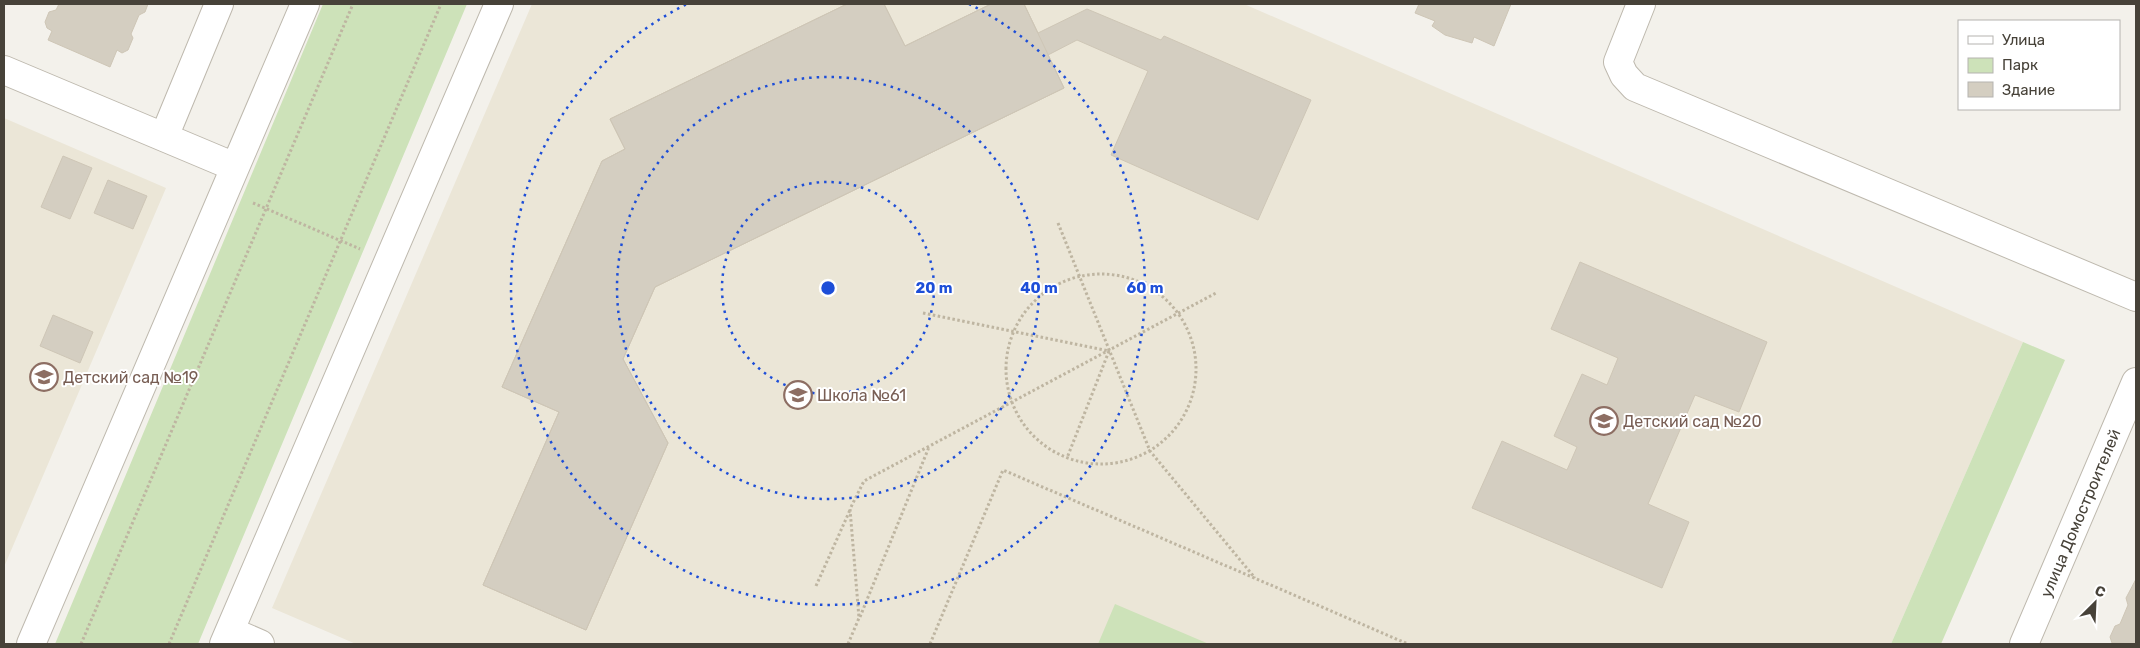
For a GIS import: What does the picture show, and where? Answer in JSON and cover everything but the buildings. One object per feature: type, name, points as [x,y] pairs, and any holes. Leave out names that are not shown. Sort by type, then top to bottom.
[{"type":"street","points":[[164,137],[219,4]]},
{"type":"street","points":[[31,644],[305,4]]},
{"type":"street","points":[[260,644],[227,638],[499,4]]},
{"type":"street","points":[[1641,4],[1618,62],[1624,76],[1635,87],[2136,296]]},
{"type":"street","points":[[4,70],[164,137],[230,179]]},
{"type":"street","name":"улица Домостроителей","points":[[2024,644],[2128,425],[2136,382]]},
{"type":"path","points":[[81,644],[353,4]]},
{"type":"path","points":[[169,644],[441,4]]},
{"type":"path","points":[[230,179],[266,208],[388,261]]},
{"type":"path","points":[[1058,223],[1150,451],[1255,578]]},
{"type":"path","points":[[1079,275],[1112,275],[1138,281],[1163,295],[1180,312],[1188,326],[1196,357],[1192,396],[1185,412],[1167,440],[1150,451],[1125,462],[1106,465],[1088,464],[1067,458],[1039,441],[1022,421],[1012,402],[1007,382],[1006,358],[1014,331],[1025,314],[1044,292],[1079,275]]},
{"type":"path","points":[[816,586],[864,481],[1216,293]]},
{"type":"path","points":[[923,313],[1109,351]]},
{"type":"path","points":[[1067,458],[1109,351]]},
{"type":"path","points":[[848,644],[929,446]]},
{"type":"path","points":[[930,644],[1003,470],[1408,644]]},
{"type":"path","points":[[850,509],[860,618]]},
{"type":"shaded area","name":"Школа №61","points":[[532,4],[1244,4],[2023,342],[1891,644],[356,644],[272,608]]},
{"type":"shaded area","name":"Детский сад №19","points":[[4,118],[166,188],[4,567]]},
{"type":"green space","points":[[323,4],[467,4],[198,644],[55,644]]},
{"type":"green space","points":[[2023,342],[2065,360],[1941,644],[1891,644]]},
{"type":"green space","points":[[1115,604],[1209,644],[1098,644]]},
{"type":"place","name":"Детский сад №19","points":[[44,377]]},
{"type":"place","name":"Школа №61","points":[[798,395]]},
{"type":"place","name":"Детский сад №20","points":[[1604,421]]}]
